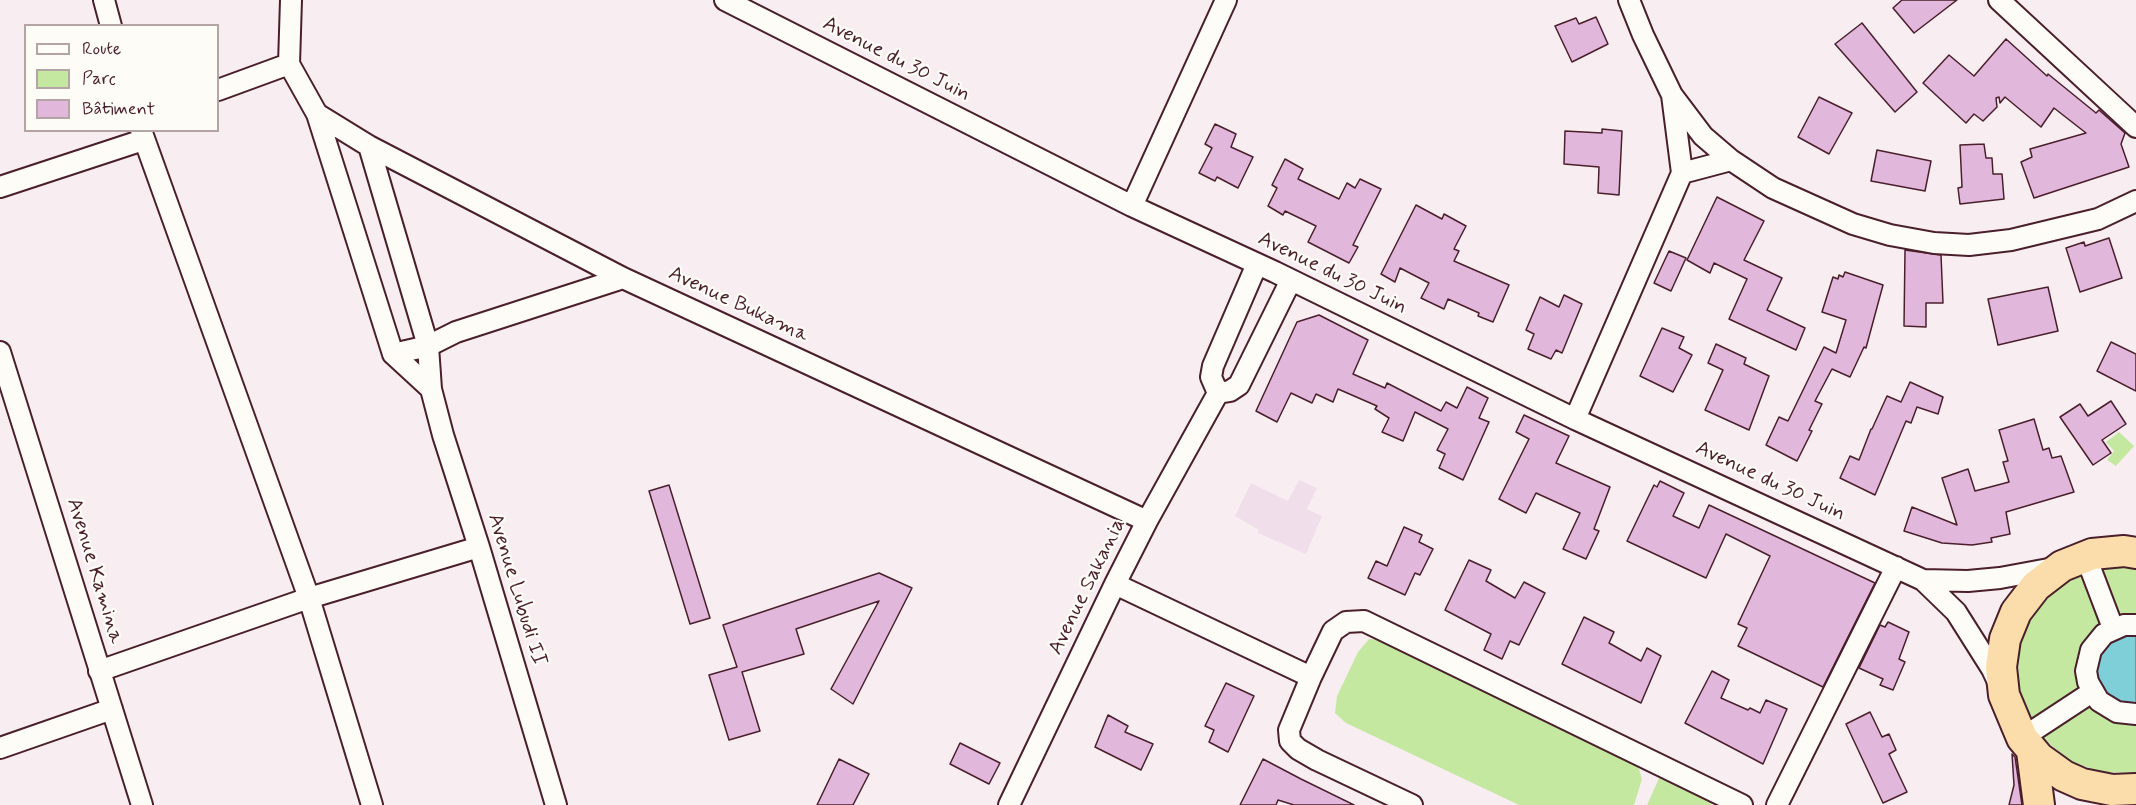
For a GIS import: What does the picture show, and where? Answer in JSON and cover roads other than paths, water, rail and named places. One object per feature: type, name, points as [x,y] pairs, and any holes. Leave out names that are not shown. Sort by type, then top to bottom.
[{"type":"highway","points":[[2039,805],[2027,744],[2004,695],[2001,667],[2005,639],[2016,612],[2036,586],[2080,559],[2132,545]]},
{"type":"highway","points":[[2027,744],[2064,776],[2115,795]]},
{"type":"street","points":[[104,0],[110,24]]},
{"type":"street","points":[[291,0],[289,64],[317,114],[393,354],[431,388]]},
{"type":"street","name":"Avenue du 30 Juin","points":[[724,0],[1132,206],[1291,280],[1575,419],[1923,580]]},
{"type":"street","points":[[1132,206],[1226,0]]},
{"type":"street","points":[[1629,0],[1672,95],[1703,136],[1731,160],[1773,188],[1853,224],[1890,235],[1935,243],[1969,245],[2011,240],[2098,219],[2136,201]]},
{"type":"street","points":[[1998,0],[2136,127]]},
{"type":"street","points":[[219,90],[289,64]]},
{"type":"street","points":[[1575,419],[1683,173],[1672,95]]},
{"type":"street","name":"Avenue Bukama","points":[[317,114],[369,146],[623,278],[1147,521]]},
{"type":"street","points":[[0,187],[142,135],[309,598],[372,805]]},
{"type":"street","name":"Avenue Lubudi II","points":[[369,146],[428,346],[431,388],[443,435],[556,805]]},
{"type":"street","points":[[1683,173],[1731,160]]},
{"type":"street","points":[[1257,264],[1213,366],[1210,377],[1218,393],[1230,391],[1239,385],[1291,280]]},
{"type":"street","points":[[393,354],[428,346],[456,332],[623,278]]},
{"type":"street","name":"Avenue Kamina","points":[[0,352],[8,402],[112,709],[142,805]]},
{"type":"street","name":"Avenue Sakania","points":[[1009,805],[1115,584],[1218,393]]},
{"type":"street","points":[[99,670],[309,598],[479,547]]},
{"type":"street","points":[[1923,580],[1968,581],[2000,578],[2080,559],[2113,628]]},
{"type":"street","points":[[1777,805],[1896,567]]},
{"type":"street","points":[[1923,580],[1956,612],[1992,669],[2004,695]]},
{"type":"street","points":[[1115,584],[1311,677]]},
{"type":"street","points":[[1412,805],[1317,760],[1290,741],[1289,730],[1332,631],[1346,622],[1364,621],[1742,805]]},
{"type":"street","points":[[2136,625],[2113,628],[2096,641],[2087,661],[2086,671],[2092,692],[2107,708],[2117,712],[2136,714]]},
{"type":"street","points":[[2027,744],[2092,692]]},
{"type":"street","points":[[0,748],[112,709]]},
{"type":"water","points":[[2136,632],[2136,708],[2113,703],[2095,680],[2095,660],[2112,637]]}]
